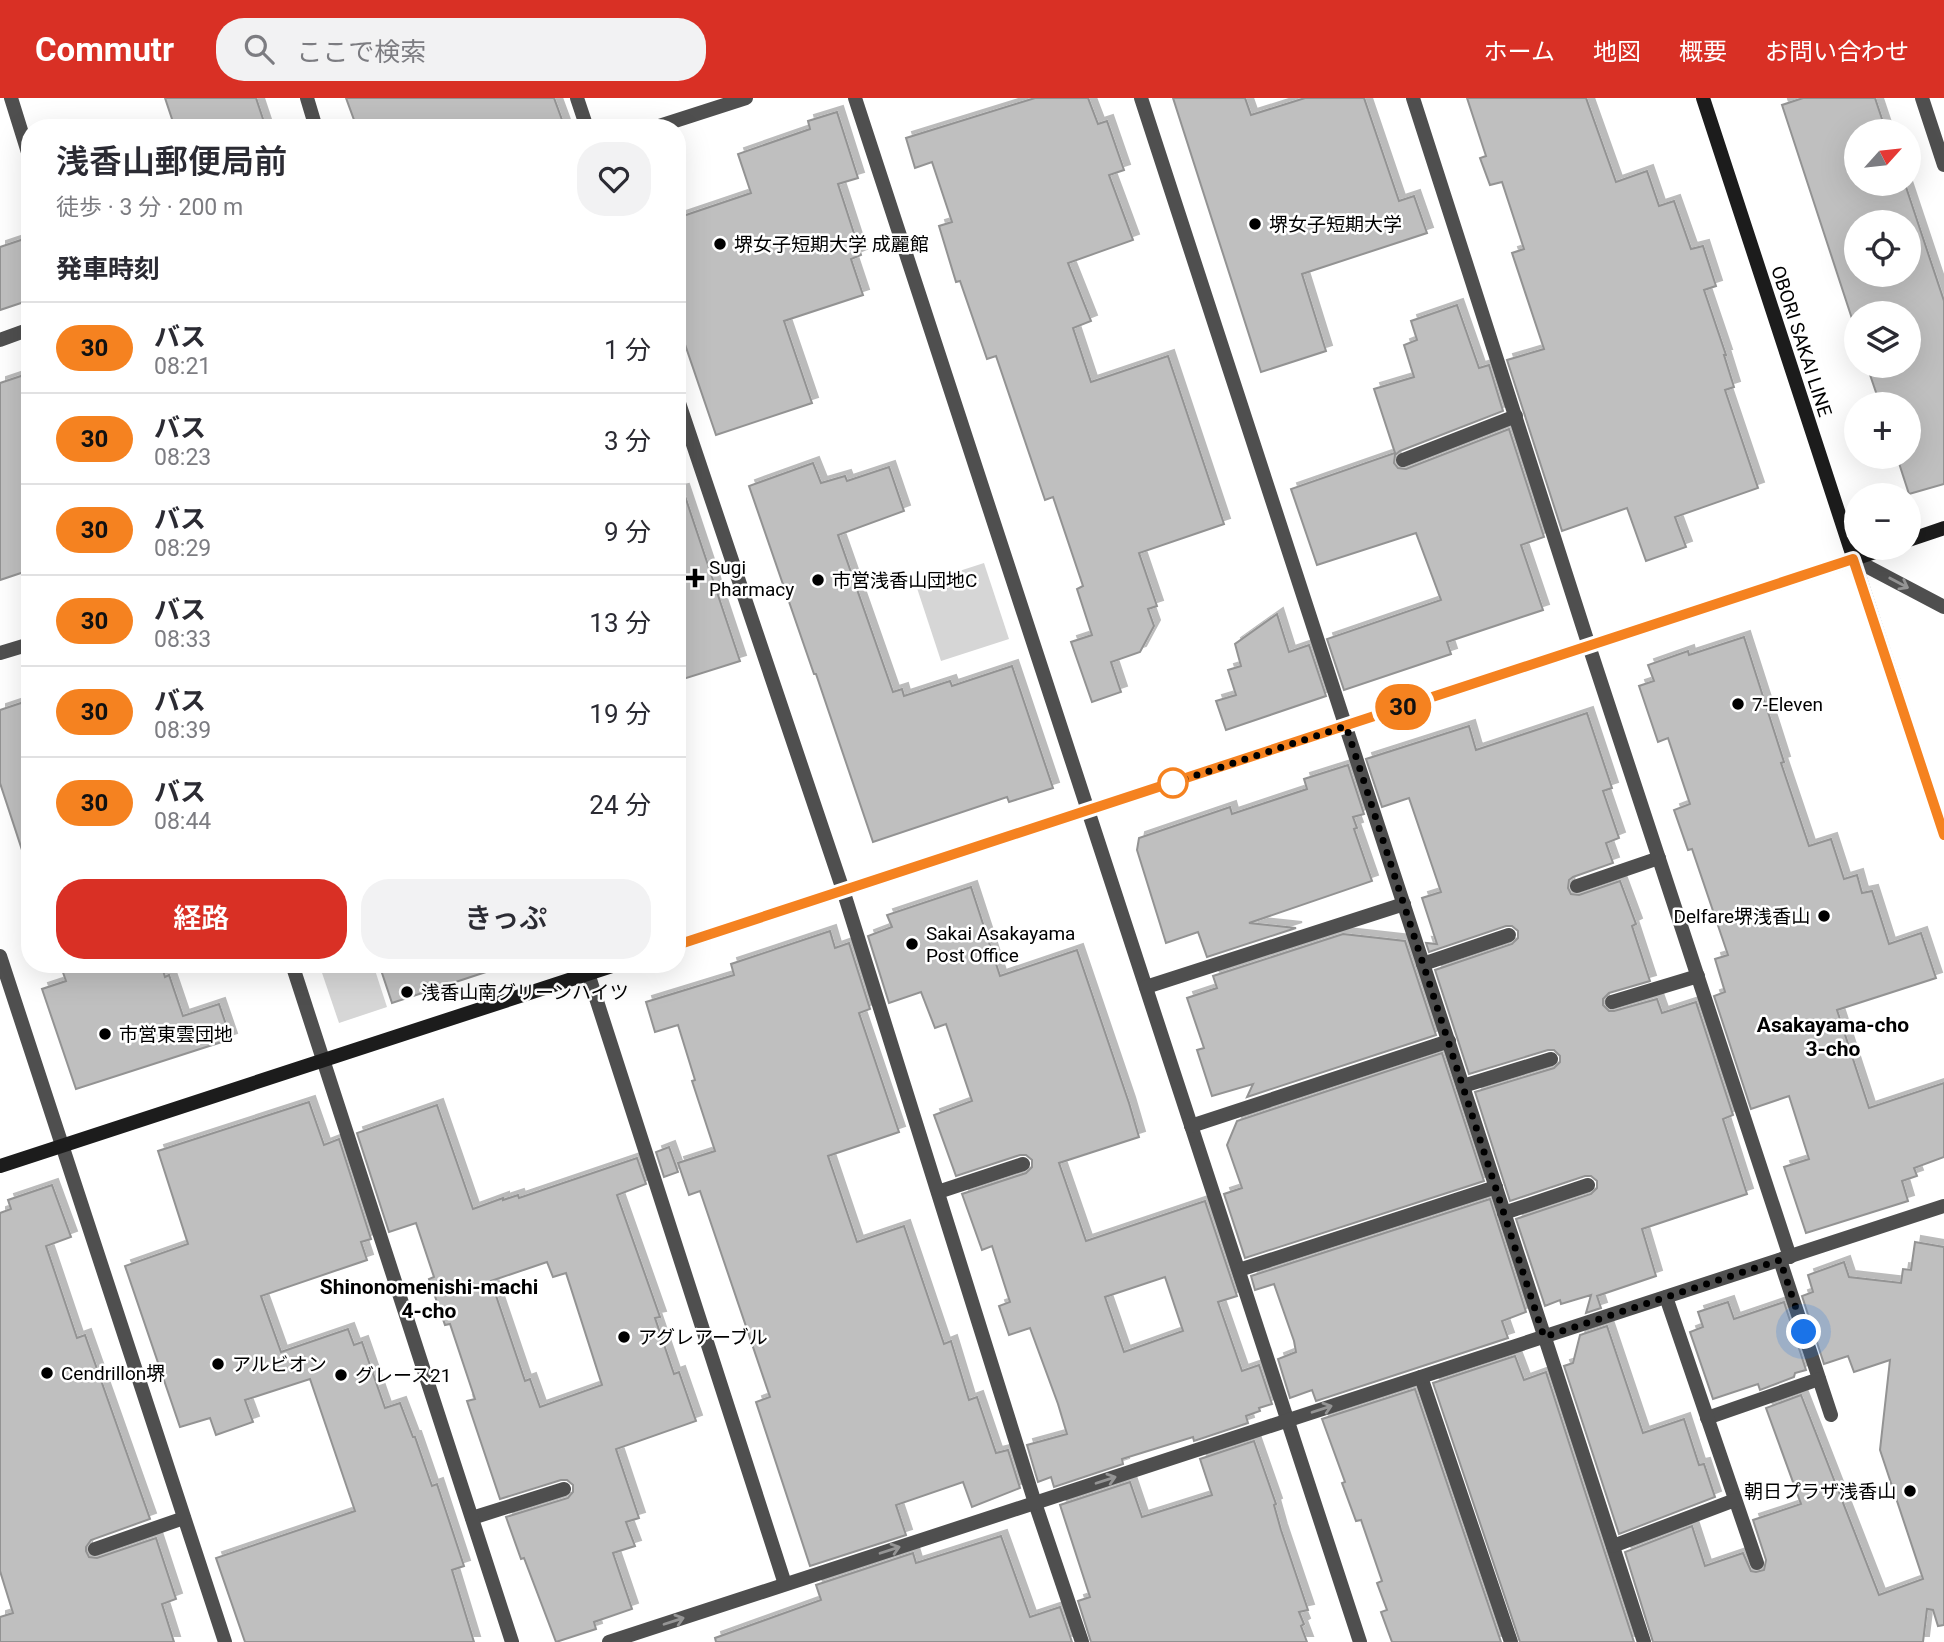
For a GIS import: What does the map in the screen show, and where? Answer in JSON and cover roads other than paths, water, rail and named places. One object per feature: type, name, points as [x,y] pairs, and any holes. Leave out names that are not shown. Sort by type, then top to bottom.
[{"type":"street","points":[[11,98],[21,130]]},
{"type":"street","points":[[307,98],[313,119]]},
{"type":"street","points":[[578,98],[584,119]]},
{"type":"street","points":[[681,119],[746,98]]},
{"type":"street","points":[[855,98],[1360,1642]]},
{"type":"street","points":[[1141,98],[1644,1642]]},
{"type":"street","points":[[1413,98],[1698,976],[1831,1415]]},
{"type":"street","name":"OBORI SAKAI LINE","points":[[1703,98],[1844,531]]},
{"type":"street","points":[[1922,98],[1944,165]]},
{"type":"street","points":[[0,340],[21,332]]},
{"type":"street","points":[[1403,460],[1516,416]]},
{"type":"street","points":[[686,424],[843,890],[1035,1503],[1082,1642]]},
{"type":"street","points":[[1921,536],[1944,527]]},
{"type":"street","points":[[686,942],[1850,560]]},
{"type":"street","name":"OBORI SAKAI LINE","points":[[1853,560],[1944,835]]},
{"type":"street","points":[[1855,560],[1944,607]]},
{"type":"street","points":[[0,653],[21,647]]},
{"type":"street","points":[[1577,886],[1659,858]]},
{"type":"street","points":[[1146,987],[1404,904]]},
{"type":"street","points":[[1423,964],[1509,935]]},
{"type":"street","points":[[0,956],[224,1642]]},
{"type":"street","points":[[295,973],[512,1642]]},
{"type":"street","points":[[0,1167],[324,1060],[575,973]]},
{"type":"street","points":[[588,973],[785,1584]]},
{"type":"street","points":[[1612,1002],[1698,976]]},
{"type":"street","points":[[1191,1125],[1449,1041]]},
{"type":"street","points":[[1463,1086],[1551,1059]]},
{"type":"street","points":[[938,1192],[1023,1164]]},
{"type":"street","points":[[1504,1213],[1588,1185]]},
{"type":"street","points":[[1239,1270],[1496,1187]]},
{"type":"street","points":[[609,1642],[1944,1206]]},
{"type":"street","points":[[1666,1297],[1756,1563]]},
{"type":"street","points":[[1421,1377],[1511,1642]]},
{"type":"street","points":[[1707,1418],[1819,1379]]},
{"type":"street","points":[[472,1518],[564,1489]]},
{"type":"street","points":[[1613,1546],[1735,1500]]},
{"type":"street","points":[[96,1549],[184,1518]]},
{"type":"place","name":"堺女子短期大学","points":[[1255,224]]},
{"type":"place","name":"堺女子短期大学 成麗館","points":[[720,244]]},
{"type":"place","name":"Sugi Pharmacy","points":[[695,578]]},
{"type":"place","name":"市営浅香山団地C","points":[[818,580]]},
{"type":"place","name":"7-Eleven","points":[[1738,704]]},
{"type":"place","name":"Delfare堺浅香山","points":[[1824,916]]},
{"type":"place","name":"Sakai Asakayama Post Office","points":[[912,944]]},
{"type":"place","name":"浅香山南グリーンハイツ","points":[[407,992]]},
{"type":"place","name":"市営東雲団地","points":[[105,1034]]},
{"type":"place","name":"アグレアーブル","points":[[624,1337]]},
{"type":"place","name":"アルビオン","points":[[218,1364]]},
{"type":"place","name":"Cendrillon堺","points":[[47,1373]]},
{"type":"place","name":"グレース21","points":[[341,1375]]},
{"type":"place","name":"朝日プラザ浅香山","points":[[1910,1491]]},
{"type":"district","name":"Asakayama-cho 3-cho","points":[[1833,1037]]},
{"type":"district","name":"Shinonomenishi-machi 4-cho","points":[[429,1299]]}]
